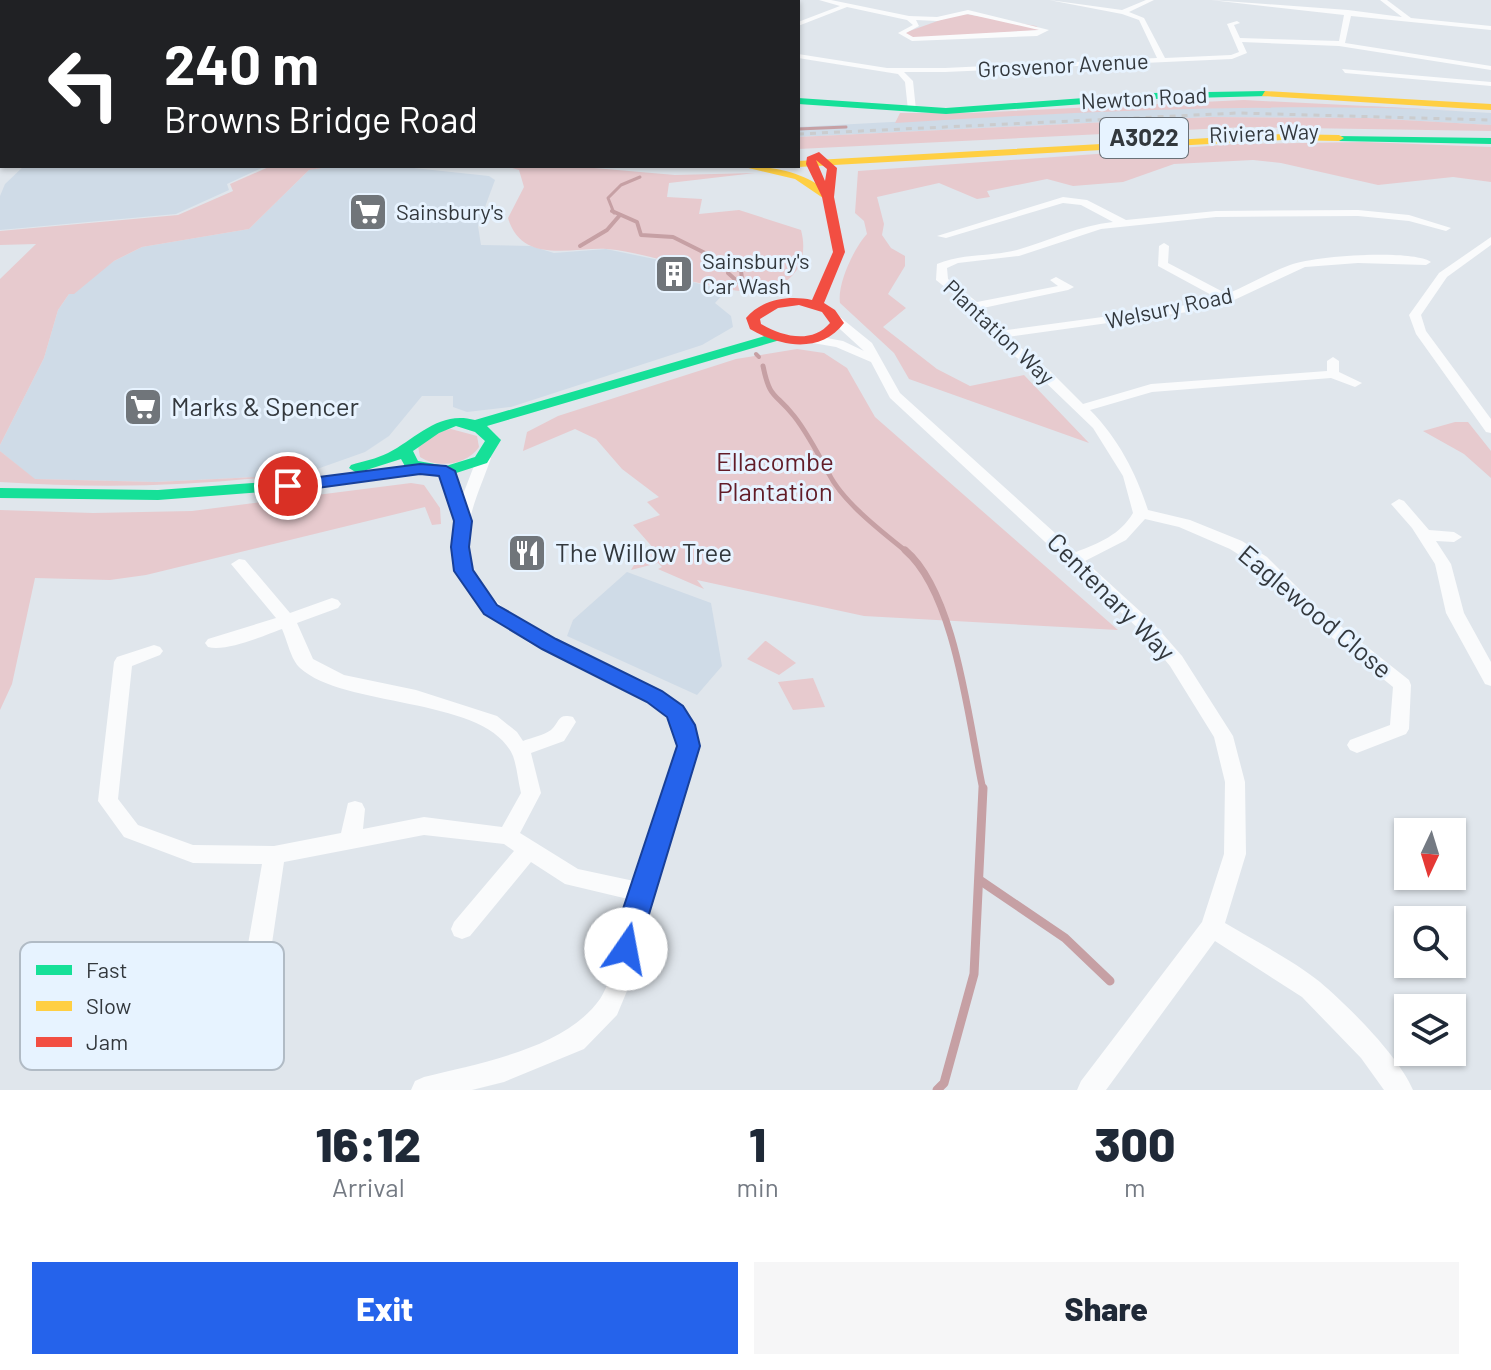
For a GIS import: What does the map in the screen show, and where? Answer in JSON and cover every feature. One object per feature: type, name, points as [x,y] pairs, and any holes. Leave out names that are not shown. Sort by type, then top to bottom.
[{"type":"street","points":[[822,0],[909,18],[937,19]]},
{"type":"street","points":[[800,23],[864,0]]},
{"type":"street","name":"Grosvenor Avenue","points":[[800,56],[890,69],[945,70],[1162,60],[1142,19],[1123,12],[1052,0]]},
{"type":"street","name":"Grosvenor Avenue","points":[[1123,12],[1151,0]]},
{"type":"street","points":[[1214,0],[1491,28]]},
{"type":"street","points":[[1383,0],[1405,17],[1486,38]]},
{"type":"street","points":[[968,12],[1046,30],[1037,34],[931,38],[902,36],[901,33],[917,25],[937,19],[968,12]]},
{"type":"street","points":[[1339,44],[1348,12]]},
{"type":"street","points":[[909,18],[917,25]]},
{"type":"street","points":[[1162,60],[1232,57],[1243,53],[1234,24],[1220,22]]},
{"type":"street","points":[[1239,40],[1339,44],[1491,68]]},
{"type":"street","points":[[890,69],[909,81],[912,110]]},
{"type":"street","name":"Grosvenor Avenue","points":[[909,81],[945,70]]},
{"type":"street","points":[[1345,71],[1491,84]]},
{"type":"street","name":"Newton Road","points":[[800,101],[912,110],[995,109],[1230,93],[1491,107]]},
{"type":"street","name":"Riviera Way","points":[[815,162],[1281,132],[1491,138]]},
{"type":"street","name":"Riviera Way","points":[[815,162],[1282,137],[1491,138]]},
{"type":"street","points":[[815,162],[828,197],[839,252],[817,304]]},
{"type":"street","points":[[755,168],[798,177],[828,197]]},
{"type":"street","points":[[942,236],[1063,200],[1083,202],[1123,223]]},
{"type":"street","name":"Plantation Way","points":[[1141,513],[1130,476],[1098,426],[997,335],[975,306],[942,280],[941,266],[956,260],[1015,254],[1079,231],[1123,223],[1216,214],[1314,211],[1380,214],[1446,228]]},
{"type":"street","points":[[1491,240],[1443,275],[1415,315],[1420,331],[1491,429]]},
{"type":"street","points":[[1164,246],[1162,264],[1228,299]]},
{"type":"street","name":"Welsury Road","points":[[997,335],[1055,325],[1117,321],[1228,299],[1295,266],[1383,258],[1426,262]]},
{"type":"street","points":[[755,326],[756,313],[785,301],[833,264]]},
{"type":"street","points":[[975,306],[1068,287],[1056,280]]},
{"type":"street","points":[[785,301],[817,304],[833,313],[836,320],[833,330],[811,339]]},
{"type":"street","name":"Centenary Way","points":[[836,320],[868,346],[872,359],[895,395],[1148,628],[1176,661],[1223,736],[1235,782],[1235,854],[1212,927],[1090,1090]]},
{"type":"street","points":[[755,326],[775,337]]},
{"type":"street","points":[[699,356],[755,326]]},
{"type":"street","points":[[315,483],[404,449],[415,435],[436,426],[473,425],[543,407],[699,356],[775,337],[839,344],[872,359]]},
{"type":"street","points":[[1079,409],[1151,388],[1333,368],[1355,383]]},
{"type":"street","points":[[424,1090],[504,1069],[575,1040],[608,1007],[622,974],[631,924],[688,746],[684,725],[675,712],[654,697],[549,644],[490,609],[463,571],[460,547],[463,521],[484,458],[493,440],[543,407]]},
{"type":"street","points":[[473,425],[487,431],[493,440]]},
{"type":"street","points":[[404,449],[406,458],[420,469]]},
{"type":"street","points":[[0,493],[67,498],[189,497],[420,469],[446,471],[469,466],[484,458]]},
{"type":"street","points":[[446,471],[463,521]]},
{"type":"street","points":[[1399,504],[1425,535],[1443,564],[1455,613],[1491,679]]},
{"type":"street","points":[[1074,559],[1116,542],[1134,528],[1141,513]]},
{"type":"street","name":"Eaglewood Close","points":[[1141,513],[1184,523],[1236,545],[1261,561],[1313,613],[1402,685],[1399,729],[1357,745]]},
{"type":"street","points":[[1425,535],[1454,537]]},
{"type":"street","points":[[239,564],[286,619],[306,663],[339,681],[416,697],[490,721],[519,750],[530,774],[531,793],[508,836]]},
{"type":"street","points":[[214,643],[252,636],[286,619],[332,604]]},
{"type":"street","points":[[154,651],[123,662],[108,801],[131,831],[193,854],[274,855],[424,826],[508,836],[573,877],[641,892]]},
{"type":"street","points":[[519,750],[557,736],[566,722]]},
{"type":"street","points":[[351,840],[355,809]]},
{"type":"street","points":[[462,929],[529,849]]},
{"type":"street","points":[[260,942],[274,855]]},
{"type":"street","points":[[1212,927],[1310,989],[1370,1049],[1400,1090]]},
{"type":"shaded area","points":[[1190,106],[1368,106],[1491,113],[1491,125],[1368,118],[1211,117],[800,137],[800,127]]},
{"type":"shaded area","points":[[22,168],[262,168],[227,184],[229,190],[176,214],[0,230],[0,196],[5,184]]},
{"type":"shaded area","points":[[414,168],[489,176],[495,180],[478,226],[481,245],[531,246],[554,253],[606,249],[688,266],[689,281],[726,291],[715,303],[731,316],[733,327],[702,345],[511,407],[467,412],[453,407],[453,396],[422,396],[389,436],[365,452],[317,469],[277,476],[155,482],[34,479],[0,451],[0,445],[44,358],[58,310],[69,294],[114,261],[142,247],[249,229],[309,170]]},
{"type":"shaded area","points":[[627,572],[711,603],[722,666],[697,695],[567,636],[573,620]]},
{"type":"green space","points":[[960,13],[1036,26],[1041,30],[921,38],[906,37],[904,33]]},
{"type":"green space","points":[[1244,100],[1467,111],[1324,107],[1181,109],[895,123],[900,113],[970,113]]},
{"type":"green space","points":[[1211,117],[1368,118],[1491,125],[1491,131],[1245,127],[800,149],[800,137]]},
{"type":"green space","points":[[1364,142],[1491,147],[1491,182],[1453,177],[1378,185],[1281,163],[1253,160],[1174,164],[1123,182],[1073,186],[1047,179],[987,191],[990,197],[977,199],[939,183],[877,197],[884,224],[882,235],[891,248],[905,256],[905,266],[888,294],[906,308],[883,327],[937,369],[970,386],[1024,375],[1089,443],[909,379],[894,353],[840,303],[841,286],[848,267],[867,234],[864,221],[855,213],[858,171],[1236,144]]},
{"type":"green space","points":[[266,168],[322,168],[309,170],[249,229],[142,247],[114,261],[74,294],[69,294],[58,310],[44,358],[0,445],[0,279],[36,244],[0,245],[0,231],[178,215],[233,191],[230,184]]},
{"type":"green space","points":[[512,168],[594,168],[675,175],[755,173],[669,183],[667,197],[702,199],[699,214],[739,210],[801,230],[802,258],[788,280],[770,289],[751,292],[689,281],[688,266],[627,252],[536,248],[515,233],[508,218],[524,187],[519,170]]},
{"type":"green space","name":"Ellacombe Plantation","points":[[797,349],[824,353],[847,368],[875,417],[1118,630],[864,616],[697,580],[704,589],[658,569],[662,567],[658,563],[631,570],[641,553],[655,550],[633,525],[660,515],[647,502],[659,497],[622,469],[596,439],[575,429],[523,451],[527,432],[558,416],[736,359]]},
{"type":"green space","points":[[1455,422],[1468,422],[1491,451],[1491,478],[1464,454],[1423,431]]},
{"type":"green space","points":[[451,429],[477,436],[479,447],[467,458],[452,463],[435,463],[420,457],[418,446],[440,431]]},
{"type":"green space","points":[[0,451],[35,479],[156,482],[277,476],[139,485],[0,482]]},
{"type":"green space","points":[[411,483],[424,485],[440,508],[441,524],[432,525],[425,507],[146,575],[110,580],[35,578],[12,684],[0,710],[0,510],[93,513],[192,511]]},
{"type":"green space","points":[[765,641],[796,663],[779,675],[747,659]]},
{"type":"green space","points":[[813,678],[825,707],[793,710],[778,682]]},
{"type":"waterway","points":[[800,129],[846,127]]},
{"type":"waterway","points":[[613,212],[608,198],[621,185],[640,177]]},
{"type":"waterway","points":[[613,212],[637,222],[641,235],[673,237],[741,271],[743,286]]},
{"type":"waterway","points":[[580,246],[607,230],[620,215]]},
{"type":"waterway","points":[[729,267],[728,273],[738,282]]},
{"type":"waterway","points":[[756,354],[759,357]]},
{"type":"waterway","points":[[763,366],[774,395],[799,422],[835,485],[864,516],[906,551]]},
{"type":"waterway","points":[[906,551],[922,570],[937,596],[948,628],[966,697],[983,790]]},
{"type":"waterway","points":[[937,1090],[944,1083],[974,974],[983,790]]},
{"type":"waterway","points":[[981,881],[1065,938],[1110,981]]},
{"type":"railway","points":[[800,134],[1238,113],[1491,120]]},
{"type":"traffic: fast","points":[[800,101],[946,111],[1152,96],[1265,94]]},
{"type":"traffic: fast","points":[[1339,138],[1491,141]]},
{"type":"traffic: fast","points":[[473,425],[775,337]]},
{"type":"traffic: fast","points":[[357,468],[389,458],[434,429],[456,421],[480,428],[493,440],[481,460],[447,471],[412,465],[404,449]]},
{"type":"traffic: fast","points":[[0,493],[158,495],[307,484]]},
{"type":"traffic: slow","points":[[1265,94],[1491,107]]},
{"type":"traffic: slow","points":[[800,164],[1282,137],[1339,138]]},
{"type":"traffic: slow","points":[[755,168],[798,177],[827,196]]},
{"type":"traffic: slow","points":[[307,484],[420,469]]},
{"type":"traffic: jam","points":[[817,304],[839,252],[828,197],[811,164],[811,159],[819,155],[832,168],[828,197]]},
{"type":"traffic: jam","points":[[799,301],[826,309],[837,323],[830,332],[820,337],[798,341],[774,336],[755,326],[753,318],[763,309],[799,301]]},
{"type":"place","name":"Sainsbury's","points":[[368,212]]},
{"type":"place","name":"Sainsbury's Car Wash","points":[[674,274]]},
{"type":"place","name":"Marks & Spencer","points":[[143,407]]},
{"type":"place","name":"The Willow Tree","points":[[527,553]]},
{"type":"route","points":[[288,486],[420,469],[446,471],[463,521],[460,547],[463,571],[490,609],[549,644],[654,697],[675,712],[684,725],[688,746],[631,924],[626,949]]}]
